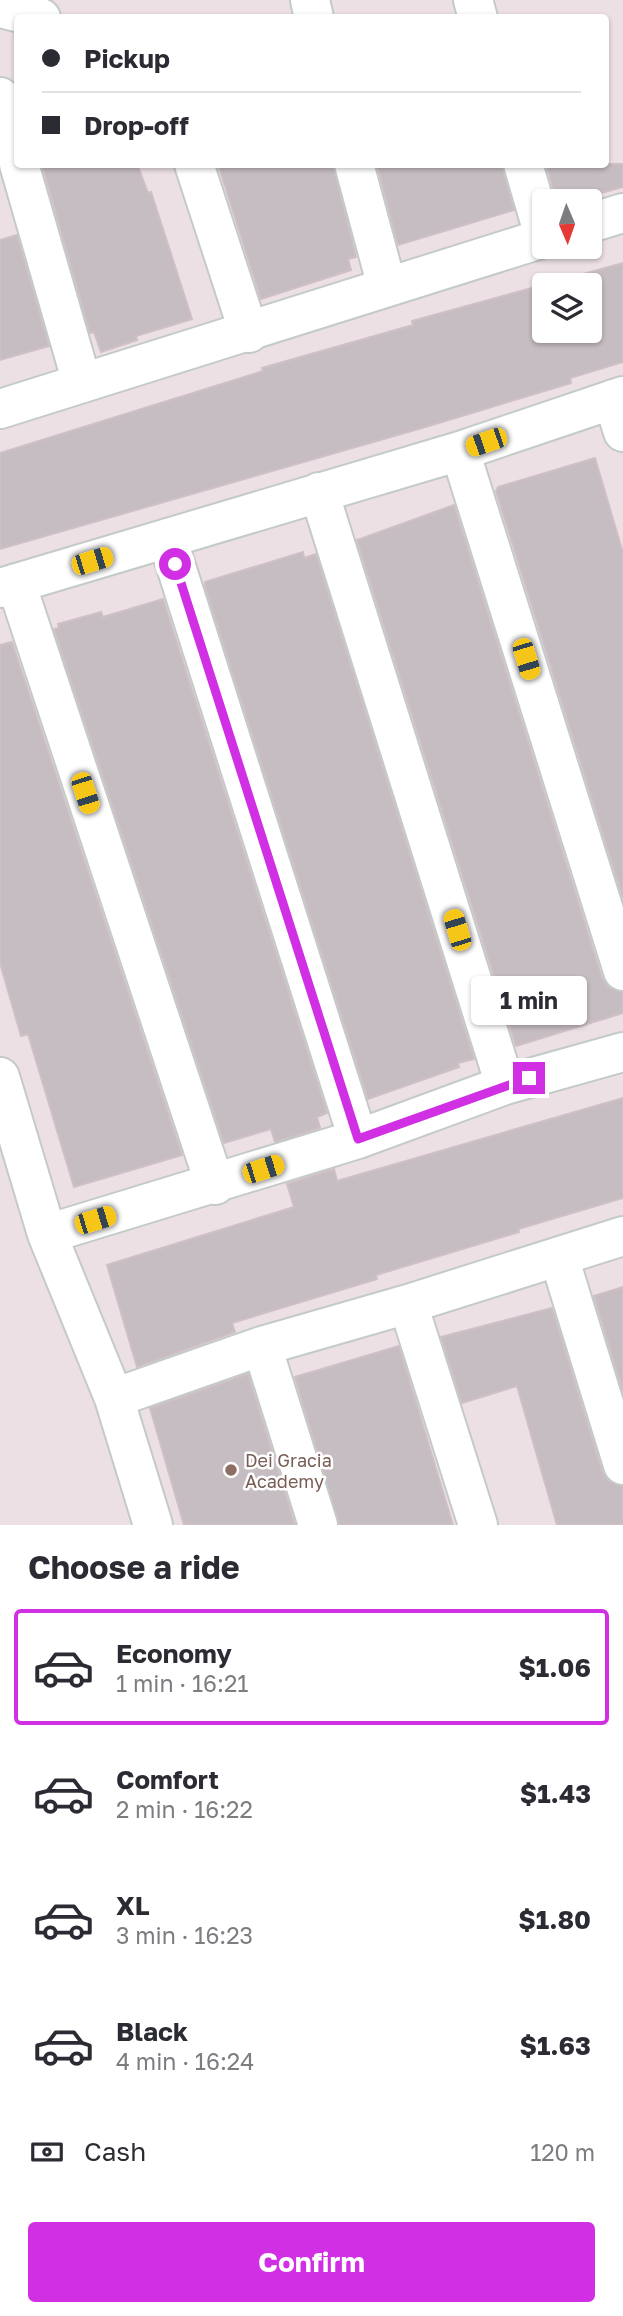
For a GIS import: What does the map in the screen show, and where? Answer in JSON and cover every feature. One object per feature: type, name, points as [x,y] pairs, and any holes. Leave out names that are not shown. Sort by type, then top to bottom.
[{"type":"street","points":[[0,8],[25,14]]},
{"type":"street","points":[[0,97],[14,144]]},
{"type":"street","points":[[20,168],[82,383]]},
{"type":"street","points":[[195,168],[249,333]]},
{"type":"street","points":[[355,168],[387,287]]},
{"type":"street","points":[[524,168],[532,195]]},
{"type":"street","points":[[602,219],[623,213]]},
{"type":"street","points":[[0,409],[249,333],[532,241]]},
{"type":"street","points":[[215,1185],[8,586],[460,451],[620,409]]},
{"type":"street","points":[[460,451],[623,971]]},
{"type":"street","points":[[319,492],[505,1085]]},
{"type":"street","points":[[167,538],[358,1139]]},
{"type":"street","points":[[47,1234],[215,1185],[358,1139],[505,1085],[623,1052]]},
{"type":"street","points":[[0,1077],[47,1234],[114,1398],[153,1525]]},
{"type":"street","points":[[114,1398],[262,1346],[408,1304],[623,1236]]},
{"type":"street","points":[[559,1257],[623,1465]]},
{"type":"street","points":[[408,1304],[478,1525]]},
{"type":"street","points":[[262,1346],[318,1525]]},
{"type":"building","points":[[609,164],[623,164],[623,187],[602,193],[602,189],[553,189],[547,168],[609,168]]},
{"type":"building","points":[[43,168],[139,168],[148,193],[151,192],[192,319],[136,336],[137,340],[101,352],[94,332],[90,333]]},
{"type":"building","points":[[219,168],[334,168],[356,257],[348,259],[351,270],[261,299]]},
{"type":"building","points":[[378,168],[503,168],[514,210],[398,245]]},
{"type":"building","points":[[17,235],[49,346],[0,360],[0,240]]},
{"type":"building","points":[[623,263],[623,362],[570,378],[571,383],[422,428],[0,549],[0,453],[263,371],[262,368],[413,325],[412,321],[532,288],[532,343],[602,343],[602,273],[587,273]]},
{"type":"building","points":[[595,458],[623,553],[623,898],[496,491],[498,487]]},
{"type":"building","points":[[454,505],[602,978],[609,987],[623,992],[623,1013],[516,1046],[357,540]]},
{"type":"building","points":[[303,552],[304,558],[316,554],[474,1059],[458,1063],[459,1067],[368,1099],[205,586],[205,582]]},
{"type":"building","points":[[163,599],[327,1113],[317,1117],[320,1128],[275,1142],[271,1129],[224,1143],[54,629],[59,628],[58,624],[101,612],[103,617]]},
{"type":"building","points":[[12,642],[182,1155],[74,1187],[28,1034],[21,1036],[0,963],[0,645]]},
{"type":"building","points":[[623,1098],[623,1198],[518,1229],[519,1232],[376,1275],[377,1279],[232,1323],[235,1332],[137,1367],[107,1265],[294,1207],[287,1184],[334,1169],[337,1181]]},
{"type":"building","points":[[623,1287],[623,1391],[594,1296]]},
{"type":"building","points":[[552,1308],[602,1471],[609,1481],[623,1486],[623,1525],[557,1525],[517,1386],[462,1403],[441,1337]]},
{"type":"building","points":[[399,1346],[453,1525],[339,1525],[295,1377]]},
{"type":"building","name":"Dei Gracia Academy","points":[[248,1374],[295,1525],[184,1525],[150,1408]]},
{"type":"place","name":"Dei Gracia Academy","points":[[231,1470]]},
{"type":"route","points":[[175,564],[358,1139],[529,1078]]}]
